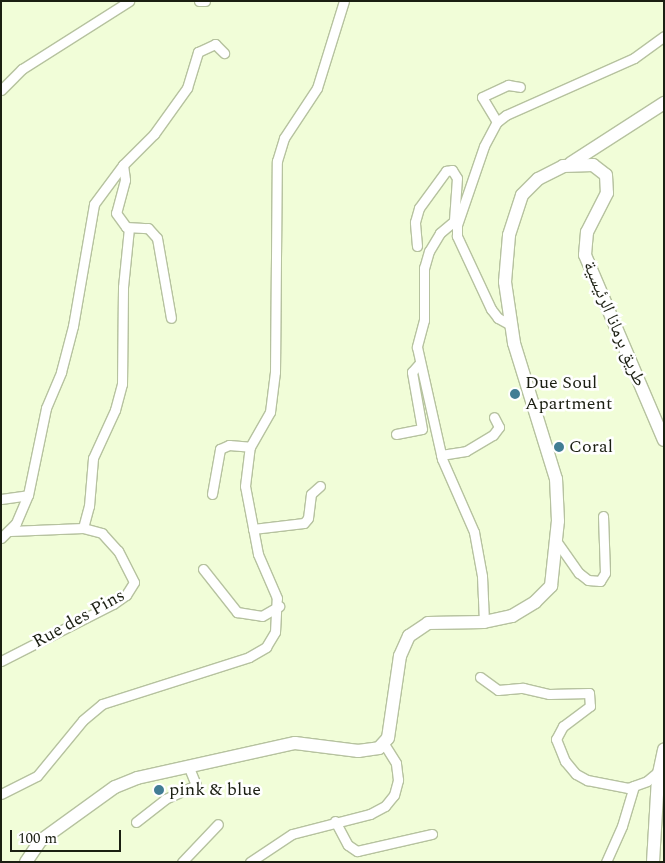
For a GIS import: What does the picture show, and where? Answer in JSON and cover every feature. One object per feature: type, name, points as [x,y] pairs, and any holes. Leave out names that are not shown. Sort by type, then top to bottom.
[{"type":"main road","points":[[572,164],[664,104]]},
{"type":"main road","name":"طريق برمانا الرئيسية","points":[[384,744],[390,731],[400,656],[409,636],[428,623],[484,622],[524,610],[545,593],[552,581],[557,542],[554,469],[509,324],[504,297],[506,261],[519,203],[528,185],[548,172],[572,164],[593,165],[606,175],[607,193],[587,232],[585,255],[664,440]]},
{"type":"main road","points":[[26,862],[40,841],[115,786],[154,773],[189,768],[295,743],[358,751],[370,750],[384,744]]},
{"type":"main road","points":[[652,862],[659,771],[664,750]]},
{"type":"street","points":[[1,90],[22,69],[129,1]]},
{"type":"street","points":[[199,1],[204,1]]},
{"type":"street","points":[[1,794],[37,776],[87,716],[102,704],[258,653],[275,632],[279,606],[261,563],[246,486],[250,447],[270,412],[275,372],[278,156],[284,138],[317,88],[344,1]]},
{"type":"street","points":[[484,622],[482,576],[474,532],[441,455],[419,364],[417,342],[424,315],[424,268],[433,242],[457,218],[478,160],[497,122],[527,104],[634,58],[664,36]]},
{"type":"street","points":[[1,538],[10,530],[25,506],[46,408],[61,372],[73,326],[86,259],[92,211],[103,188],[123,164],[154,134],[187,88],[198,52],[215,44],[224,53]]},
{"type":"street","points":[[497,122],[482,97],[508,85],[520,87]]},
{"type":"street","points":[[123,164],[124,180],[116,213],[121,222],[129,228],[148,228],[158,240],[172,318]]},
{"type":"street","points":[[417,246],[415,222],[418,208],[446,172],[452,170],[457,178],[457,236],[494,314],[509,324]]},
{"type":"street","points":[[10,530],[83,528],[89,506],[93,458],[114,410],[122,384],[123,287],[129,228]]},
{"type":"street","points":[[396,434],[422,428],[412,372],[419,364]]},
{"type":"street","points":[[441,455],[466,450],[493,436],[498,427],[494,417]]},
{"type":"street","points":[[212,494],[220,449],[229,445],[250,447]]},
{"type":"street","points":[[253,529],[304,523],[308,518],[311,494],[320,486]]},
{"type":"street","points":[[1,498],[28,495]]},
{"type":"street","points":[[13,497],[25,506]]},
{"type":"street","points":[[557,542],[579,573],[588,580],[600,581],[604,573],[603,516]]},
{"type":"street","name":"Rue des Pins","points":[[1,661],[106,608],[132,588],[133,576],[109,539],[97,531],[83,528]]},
{"type":"street","points":[[203,569],[237,612],[262,616],[279,606]]},
{"type":"street","points":[[480,677],[498,690],[524,688],[549,694],[588,692],[591,697],[590,706],[563,726],[556,736],[560,753],[576,774],[588,780],[617,787],[634,786],[648,781],[659,771]]},
{"type":"street","points":[[250,862],[292,834],[379,810],[394,795],[397,768],[384,744]]},
{"type":"street","points":[[136,822],[165,799],[196,785],[189,768]]},
{"type":"street","points":[[606,862],[622,826],[634,786]]},
{"type":"street","points":[[335,821],[348,845],[357,851],[432,834]]},
{"type":"street","points":[[182,862],[218,824]]},
{"type":"place","name":"Due Soul Apartment","points":[[515,394]]},
{"type":"place","name":"Coral","points":[[559,447]]},
{"type":"place","name":"pink & blue","points":[[159,790]]}]
